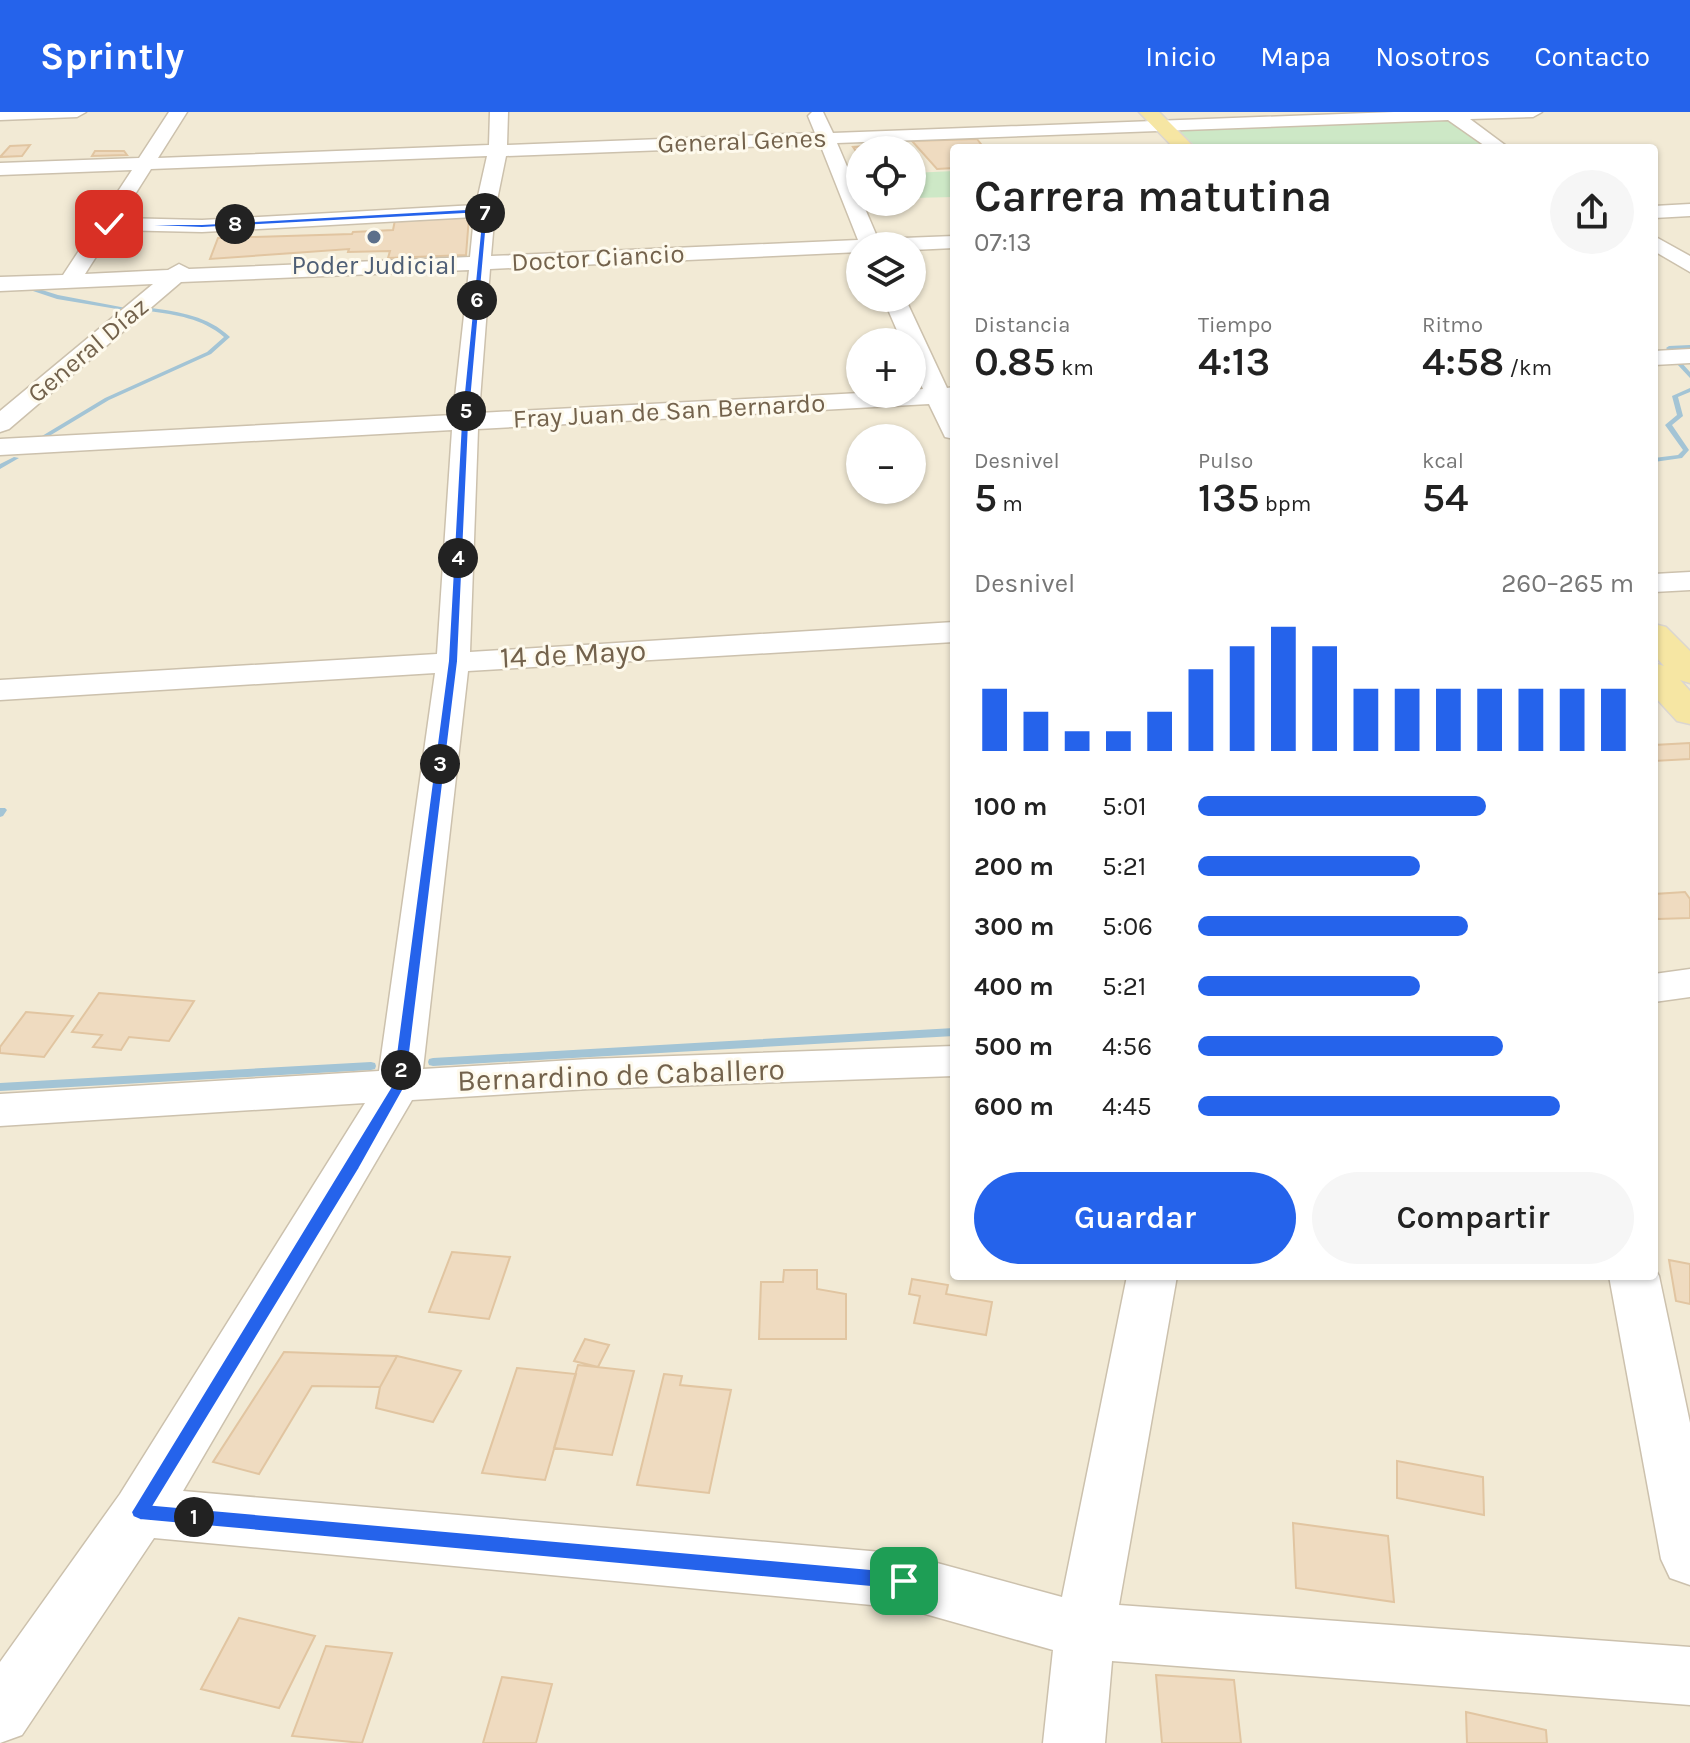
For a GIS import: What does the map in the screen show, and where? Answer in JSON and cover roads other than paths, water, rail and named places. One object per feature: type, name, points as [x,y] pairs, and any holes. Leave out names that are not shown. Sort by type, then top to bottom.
[{"type":"main road","points":[[1126,112],[1151,122],[1180,144]]},
{"type":"main road","points":[[1151,122],[1159,144]]},
{"type":"main road","points":[[1658,638],[1690,672]]},
{"type":"main road","points":[[1658,678],[1690,713]]},
{"type":"street","points":[[0,115],[77,112]]},
{"type":"street","points":[[70,281],[178,112]]},
{"type":"street","points":[[0,1714],[140,1512],[354,1165],[399,1085],[453,661],[465,423],[485,210],[498,150],[499,112]]},
{"type":"street","points":[[816,112],[865,232]]},
{"type":"street","points":[[1046,112],[1062,129]]},
{"type":"street","name":"General Genes","points":[[0,169],[1062,129],[1151,122],[1533,112]]},
{"type":"street","points":[[1452,114],[1494,144]]},
{"type":"street","points":[[109,224],[202,226],[485,210]]},
{"type":"street","points":[[1658,212],[1690,210]]},
{"type":"street","points":[[176,276],[202,226]]},
{"type":"street","name":"Doctor Ciancio","points":[[926,243],[950,242]]},
{"type":"street","points":[[1658,245],[1690,266]]},
{"type":"street","name":"Doctor Ciancio","points":[[0,284],[846,247]]},
{"type":"street","name":"General Díaz","points":[[0,424],[176,276]]},
{"type":"street","points":[[902,312],[946,395]]},
{"type":"street","points":[[1658,358],[1690,356]]},
{"type":"street","name":"Fray Juan de San Bernardo","points":[[0,447],[946,395]]},
{"type":"street","points":[[1658,583],[1690,581]]},
{"type":"street","name":"14 de Mayo","points":[[0,690],[950,632]]},
{"type":"street","points":[[1658,987],[1690,983]]},
{"type":"street","name":"Bernardino de Caballero","points":[[0,1110],[589,1074],[950,1061]]},
{"type":"street","points":[[1074,1743],[1085,1631],[1151,1280]]},
{"type":"street","points":[[1635,1280],[1690,1559]]},
{"type":"street","points":[[140,1512],[904,1581],[1085,1631],[1690,1676]]},
{"type":"waterway","points":[[26,287],[57,297],[123,308]]},
{"type":"waterway","points":[[39,440],[107,399],[209,353],[227,337],[202,320],[151,310]]},
{"type":"waterway","points":[[1671,351],[1669,348],[1690,347]]},
{"type":"waterway","points":[[1679,363],[1690,376]]},
{"type":"waterway","points":[[1658,460],[1680,457],[1686,450],[1668,425],[1680,416],[1675,396],[1690,390]]},
{"type":"waterway","points":[[0,467],[16,458]]},
{"type":"waterway","points":[[0,814],[2,810]]},
{"type":"waterway","points":[[433,1062],[950,1032]]},
{"type":"waterway","points":[[0,1087],[371,1066]]},
{"type":"place","name":"Poder Judicial","points":[[374,237]]}]
